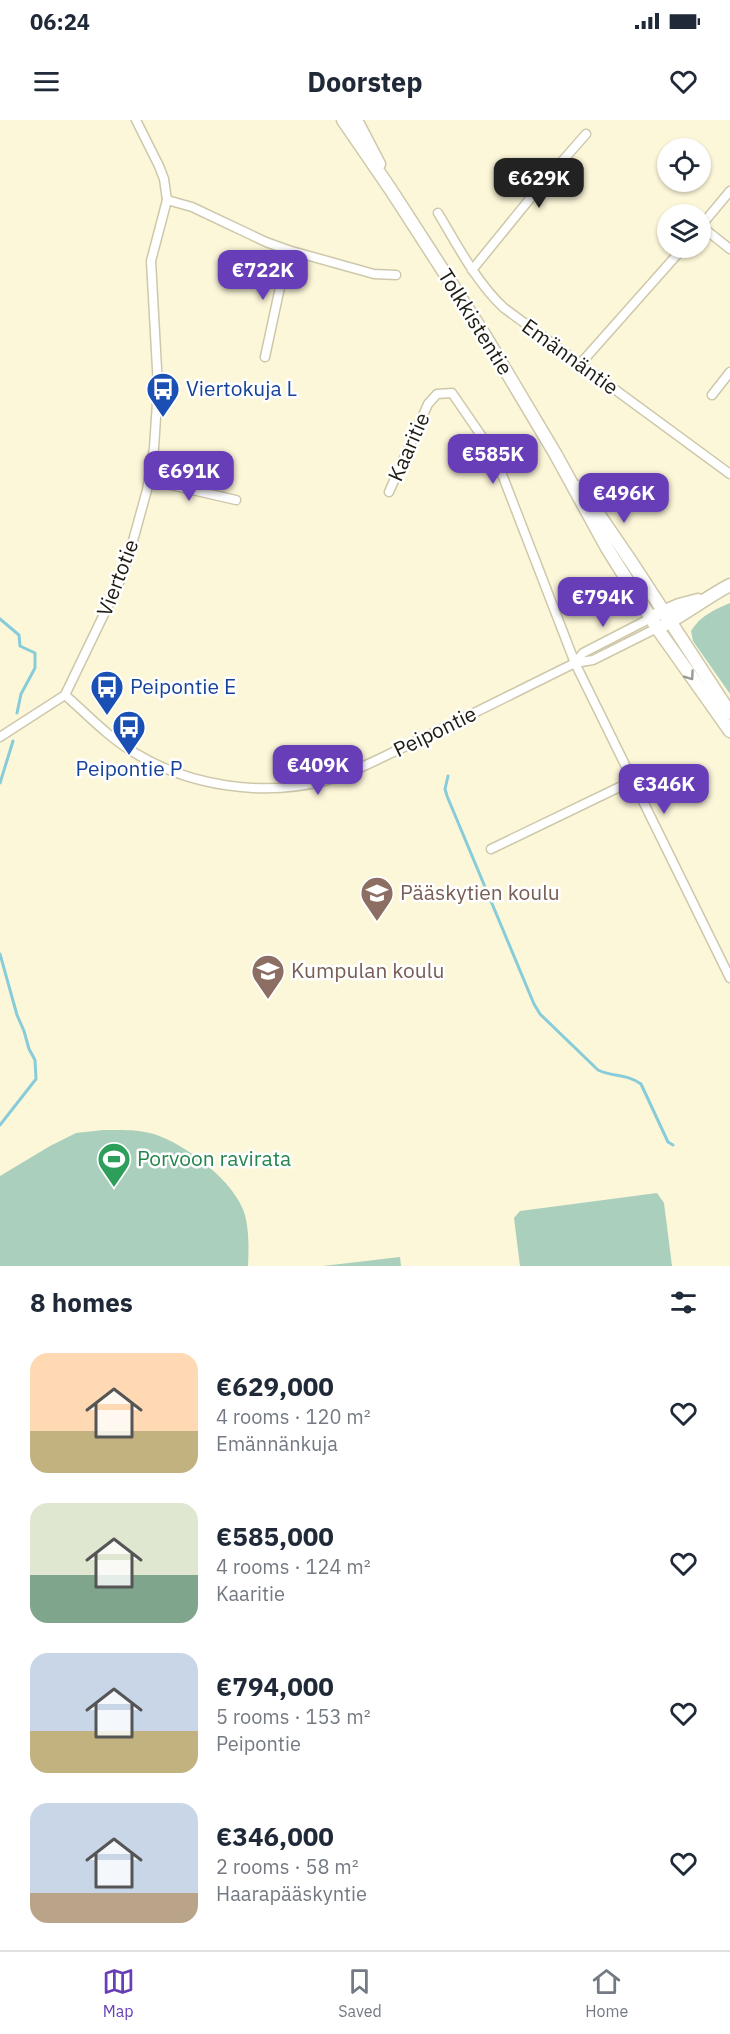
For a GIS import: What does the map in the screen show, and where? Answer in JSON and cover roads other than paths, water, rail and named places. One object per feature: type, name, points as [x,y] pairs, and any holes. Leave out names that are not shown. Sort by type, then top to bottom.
[{"type":"street","points":[[136,120],[164,179],[166,200],[192,207],[288,250],[374,274],[396,275]]},
{"type":"street","name":"Tolkkistentie","points":[[343,120],[484,334],[556,455],[584,509],[654,623],[730,731]]},
{"type":"street","name":"Tolkkistentie","points":[[356,120],[391,190]]},
{"type":"street","points":[[472,270],[586,134]]},
{"type":"street","points":[[711,214],[730,191]]},
{"type":"street","name":"Viertotie","points":[[65,695],[129,555],[149,480],[156,428],[158,387],[151,261],[166,200]]},
{"type":"street","name":"Emännäntie","points":[[438,213],[472,270],[493,298],[504,308],[730,474]]},
{"type":"street","points":[[711,234],[730,249]]},
{"type":"street","points":[[265,357],[288,250]]},
{"type":"street","points":[[581,363],[674,258]]},
{"type":"street","points":[[712,395],[730,372]]},
{"type":"street","name":"Kaaritie","points":[[389,492],[428,404],[437,394],[452,393],[498,464],[575,663]]},
{"type":"street","name":"Tolkkistentie","points":[[556,455],[592,504],[730,713]]},
{"type":"street","points":[[149,480],[236,500]]},
{"type":"street","points":[[654,623],[666,617],[683,616],[705,598],[730,585]]},
{"type":"street","name":"Peipontie","points":[[65,695],[120,743],[163,768],[196,779],[261,789],[325,781],[346,773],[575,663],[593,660],[654,623]]},
{"type":"street","points":[[575,663],[730,978]]},
{"type":"street","points":[[0,737],[65,695]]},
{"type":"street","points":[[491,849],[633,781]]},
{"type":"waterway","points":[[0,619],[19,635],[20,646],[35,653],[35,668],[21,694],[17,713]]},
{"type":"waterway","points":[[0,783],[13,741]]},
{"type":"waterway","points":[[448,776],[445,789],[447,796],[540,1014],[598,1070],[641,1084],[668,1142],[673,1145]]},
{"type":"waterway","points":[[0,954],[17,1015],[35,1060],[36,1079],[0,1125]]},
{"type":"place","name":"Viertokuja L","points":[[163,418]]},
{"type":"place","name":"Peipontie E","points":[[107,716]]},
{"type":"place","name":"Peipontie P","points":[[129,756]]},
{"type":"place","name":"Pääskytien koulu","points":[[377,922]]},
{"type":"place","name":"Kumpulan koulu","points":[[268,1000]]},
{"type":"place","name":"Porvoon ravirata","points":[[114,1188]]}]
